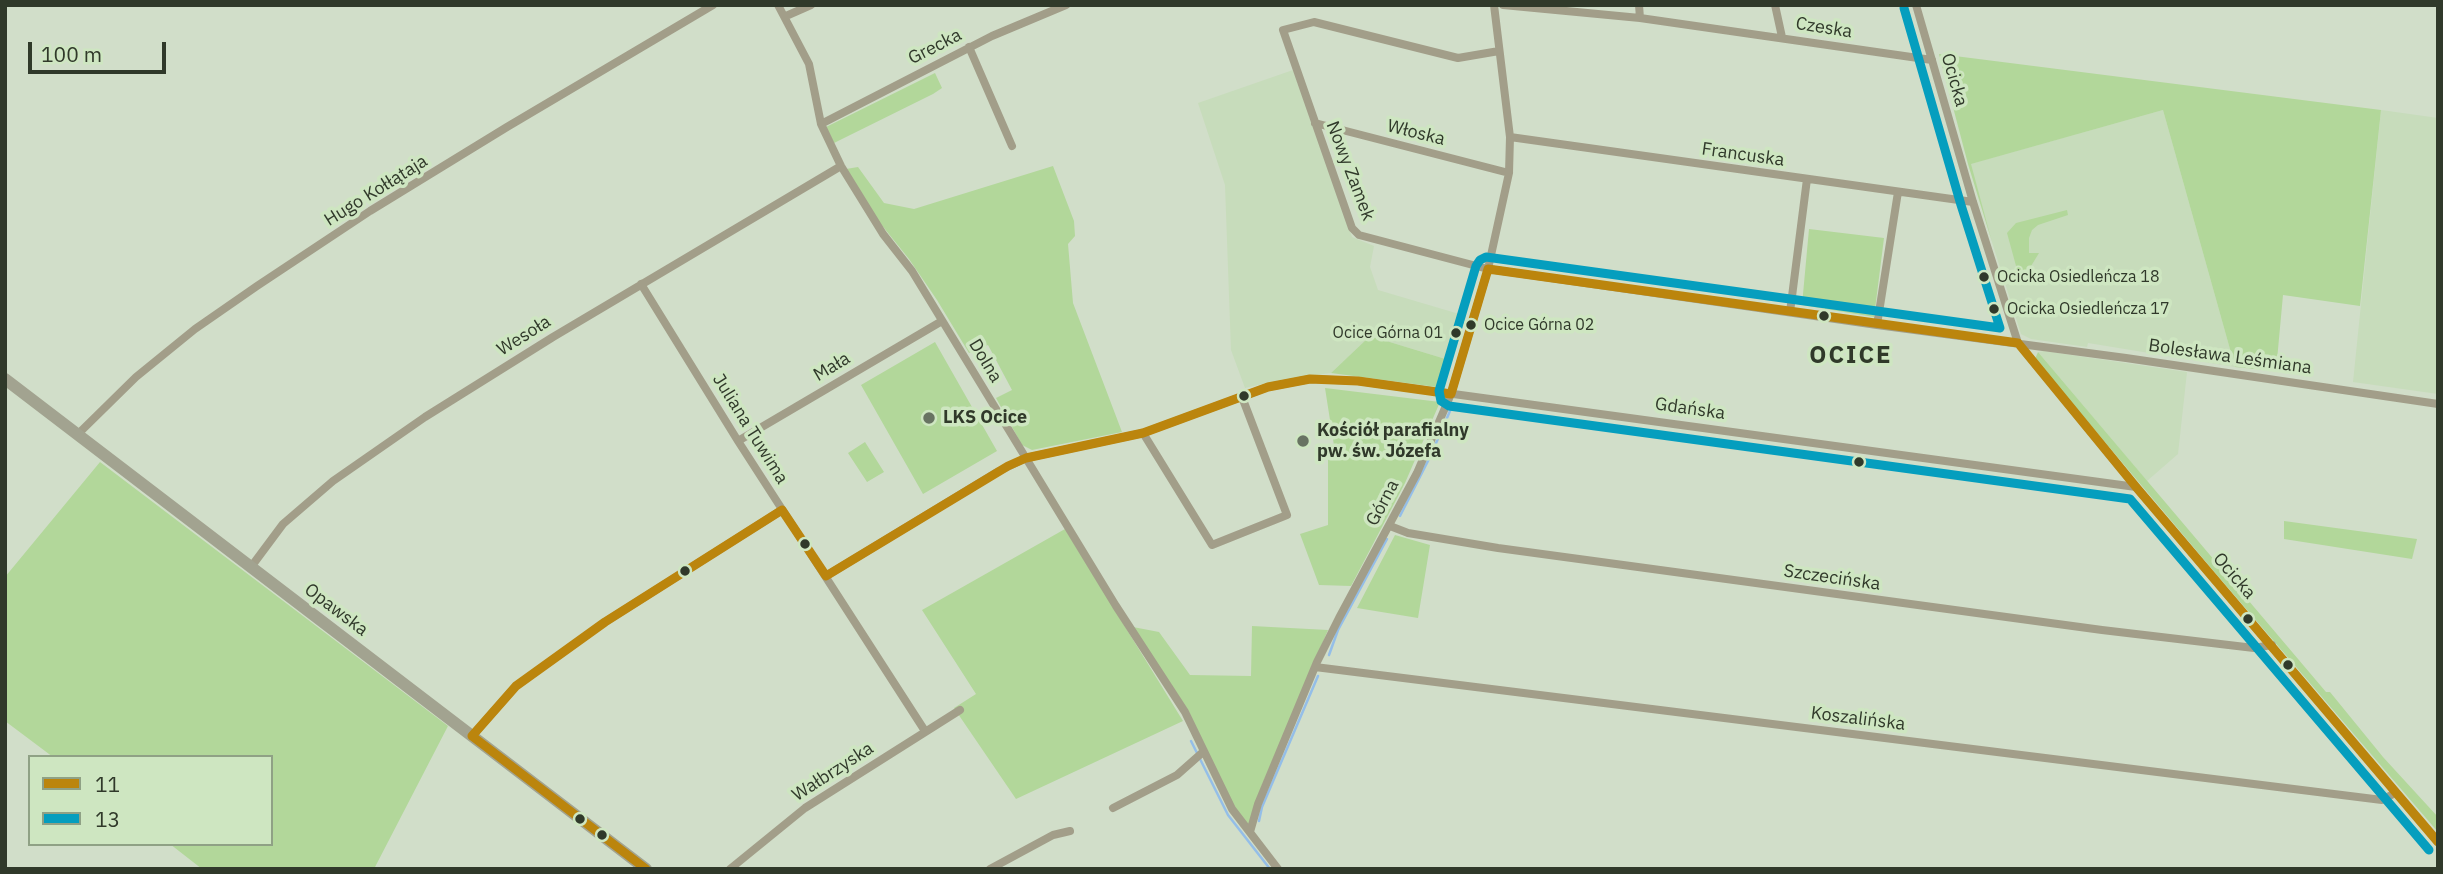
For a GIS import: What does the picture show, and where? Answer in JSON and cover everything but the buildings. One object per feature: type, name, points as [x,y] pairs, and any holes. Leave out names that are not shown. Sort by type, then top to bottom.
[{"type":"main road","name":"Opawska","points":[[5,379],[646,869]]},
{"type":"street","name":"Hugo Kołłątaja","points":[[78,434],[136,377],[195,329],[257,286],[416,183],[713,5]]},
{"type":"street","name":"Dolna","points":[[778,5],[809,64],[821,124],[841,166],[883,234],[912,271],[1116,606],[1185,712],[1232,809],[1250,832]]},
{"type":"street","points":[[786,16],[811,5]]},
{"type":"street","name":"Grecka","points":[[821,124],[969,47],[1066,5]]},
{"type":"street","name":"Górna","points":[[1250,832],[1258,804],[1315,667],[1417,473],[1451,394],[1488,269],[1508,173],[1510,137],[1494,5]]},
{"type":"street","name":"Czeska","points":[[1503,5],[1640,18],[1932,60]]},
{"type":"street","points":[[1639,5],[1640,18]]},
{"type":"street","points":[[1775,5],[1782,37]]},
{"type":"street","name":"Ocicka","points":[[1916,5],[1973,202],[2018,343],[2136,487],[2438,842]]},
{"type":"street","name":"Nowy Zamek","points":[[1488,269],[1359,235],[1352,228],[1283,30],[1314,22],[1458,58],[1499,51]]},
{"type":"street","points":[[969,47],[1012,146]]},
{"type":"street","name":"Włoska","points":[[1315,123],[1508,173]]},
{"type":"street","name":"Francuska","points":[[1510,137],[1973,202]]},
{"type":"street","name":"Wesoła","points":[[251,567],[283,524],[333,481],[425,417],[641,284],[841,166]]},
{"type":"street","points":[[1790,312],[1807,179]]},
{"type":"street","points":[[1877,325],[1898,192]]},
{"type":"street","name":"Bolesława Leśmiana","points":[[1488,269],[2438,404]]},
{"type":"street","name":"Juliana Tuwima","points":[[641,284],[738,442],[925,731]]},
{"type":"street","name":"Mała","points":[[738,442],[942,321]]},
{"type":"street","name":"Gdańska","points":[[826,576],[999,471],[1026,458],[1143,433],[1268,387],[1310,379],[1358,381],[2136,487]]},
{"type":"street","points":[[1143,433],[1212,545],[1287,515],[1242,397]]},
{"type":"street","points":[[472,736],[516,686],[605,622],[782,510]]},
{"type":"street","name":"Szczecińska","points":[[1390,526],[1408,533],[1498,548],[2089,628],[2253,649],[2272,645]]},
{"type":"street","name":"Koszalińska","points":[[1315,667],[2368,798],[2385,799],[2395,793]]},
{"type":"street","name":"Wałbrzyska","points":[[730,869],[805,808],[960,710]]},
{"type":"street","points":[[1113,808],[1177,775],[1203,752]]},
{"type":"street","points":[[990,869],[1053,835],[1070,831]]},
{"type":"street","points":[[1250,832],[1278,869]]},
{"type":"shaded area","points":[[1293,70],[1352,237],[1374,246],[1370,267],[1378,290],[1466,316],[1452,361],[1370,336],[1331,373],[1245,388],[1231,350],[1225,185],[1198,103]]},
{"type":"shaded area","points":[[2163,110],[2235,367],[2088,343],[2087,347],[2031,339],[2021,334],[1970,164]]},
{"type":"shaded area","points":[[2381,110],[2438,118],[2438,394],[2353,382]]},
{"type":"shaded area","points":[[2038,352],[2187,372],[2178,454],[2147,481]]},
{"type":"green space","points":[[1939,54],[2381,110],[2360,306],[2283,295],[2276,371],[2235,367],[2163,110],[1971,164],[1992,242]]},
{"type":"green space","points":[[935,73],[942,88],[834,143],[826,127]]},
{"type":"green space","points":[[1053,166],[1074,221],[1075,236],[1068,244],[1073,303],[1122,432],[1032,450],[1022,445],[996,398],[1012,390],[988,345],[969,353],[937,300],[876,218],[846,169],[858,167],[884,203],[914,209]]},
{"type":"green space","points":[[2067,210],[2068,215],[2038,225],[2032,230],[2029,253],[2039,253],[2028,271],[2031,282],[2021,284],[2007,233],[2016,223]]},
{"type":"green space","points":[[1809,229],[1884,238],[1874,317],[1802,305]]},
{"type":"green space","points":[[1370,336],[1452,361],[1444,388],[1331,373]]},
{"type":"green space","name":"LKS Ocice","points":[[935,342],[997,451],[923,494],[861,385]]},
{"type":"green space","points":[[2038,352],[2326,692],[2330,692],[2383,757],[2438,817],[2438,832],[2035,359]]},
{"type":"green space","points":[[1325,388],[1440,402],[1405,483],[1351,586],[1319,585],[1300,534],[1328,525],[1328,460],[1335,452]]},
{"type":"green space","points":[[865,442],[884,472],[867,482],[848,453]]},
{"type":"green space","points":[[100,462],[448,726],[374,869],[202,869],[173,846],[273,846],[273,755],[50,755],[5,721],[5,577]]},
{"type":"green space","points":[[2284,521],[2417,539],[2412,559],[2284,539]]},
{"type":"green space","points":[[1065,529],[1183,721],[1016,799],[954,708],[976,694],[922,610]]},
{"type":"green space","points":[[1395,535],[1430,545],[1418,618],[1357,608]]},
{"type":"green space","points":[[1252,626],[1328,630],[1262,785],[1249,829],[1234,808],[1188,710],[1133,627],[1159,632],[1190,675],[1251,676]]},
{"type":"waterway","points":[[1400,516],[1450,411]]},
{"type":"waterway","points":[[1329,655],[1338,630],[1387,539]]},
{"type":"waterway","points":[[1259,821],[1262,807],[1318,676]]},
{"type":"waterway","points":[[1191,741],[1228,815],[1270,869]]},
{"type":"transit line","name":"13","points":[[1904,8],[2000,328],[1486,257],[1476,266],[1439,391],[1441,401],[1449,406],[2130,499],[2429,850]]},
{"type":"transit line","name":"11","points":[[1488,269],[2018,343]]},
{"type":"transit line","name":"11","points":[[1451,394],[1488,269]]},
{"type":"transit line","name":"11","points":[[2018,343],[2136,487],[2438,842]]},
{"type":"transit line","name":"11","points":[[826,576],[1008,466],[1026,458],[1143,433],[1268,387],[1310,379],[1358,381],[1451,394]]},
{"type":"transit line","name":"11","points":[[782,510],[826,576]]},
{"type":"transit line","name":"11","points":[[472,736],[516,686],[605,622],[782,510]]},
{"type":"transit line","name":"11","points":[[472,736],[646,869]]},
{"type":"place","name":"Ocicka Osiedleńcza 18","points":[[1984,277]]},
{"type":"place","name":"Ocicka Osiedleńcza 17","points":[[1994,309]]},
{"type":"place","name":"Ocice Górna 02","points":[[1471,325]]},
{"type":"place","name":"Ocice Górna 01","points":[[1456,333]]},
{"type":"place","name":"LKS Ocice","points":[[929,418]]},
{"type":"place","name":"Kościół parafialny pw. św. Józefa","points":[[1303,441]]},
{"type":"district","name":"OCICE","points":[[1851,356]]}]
